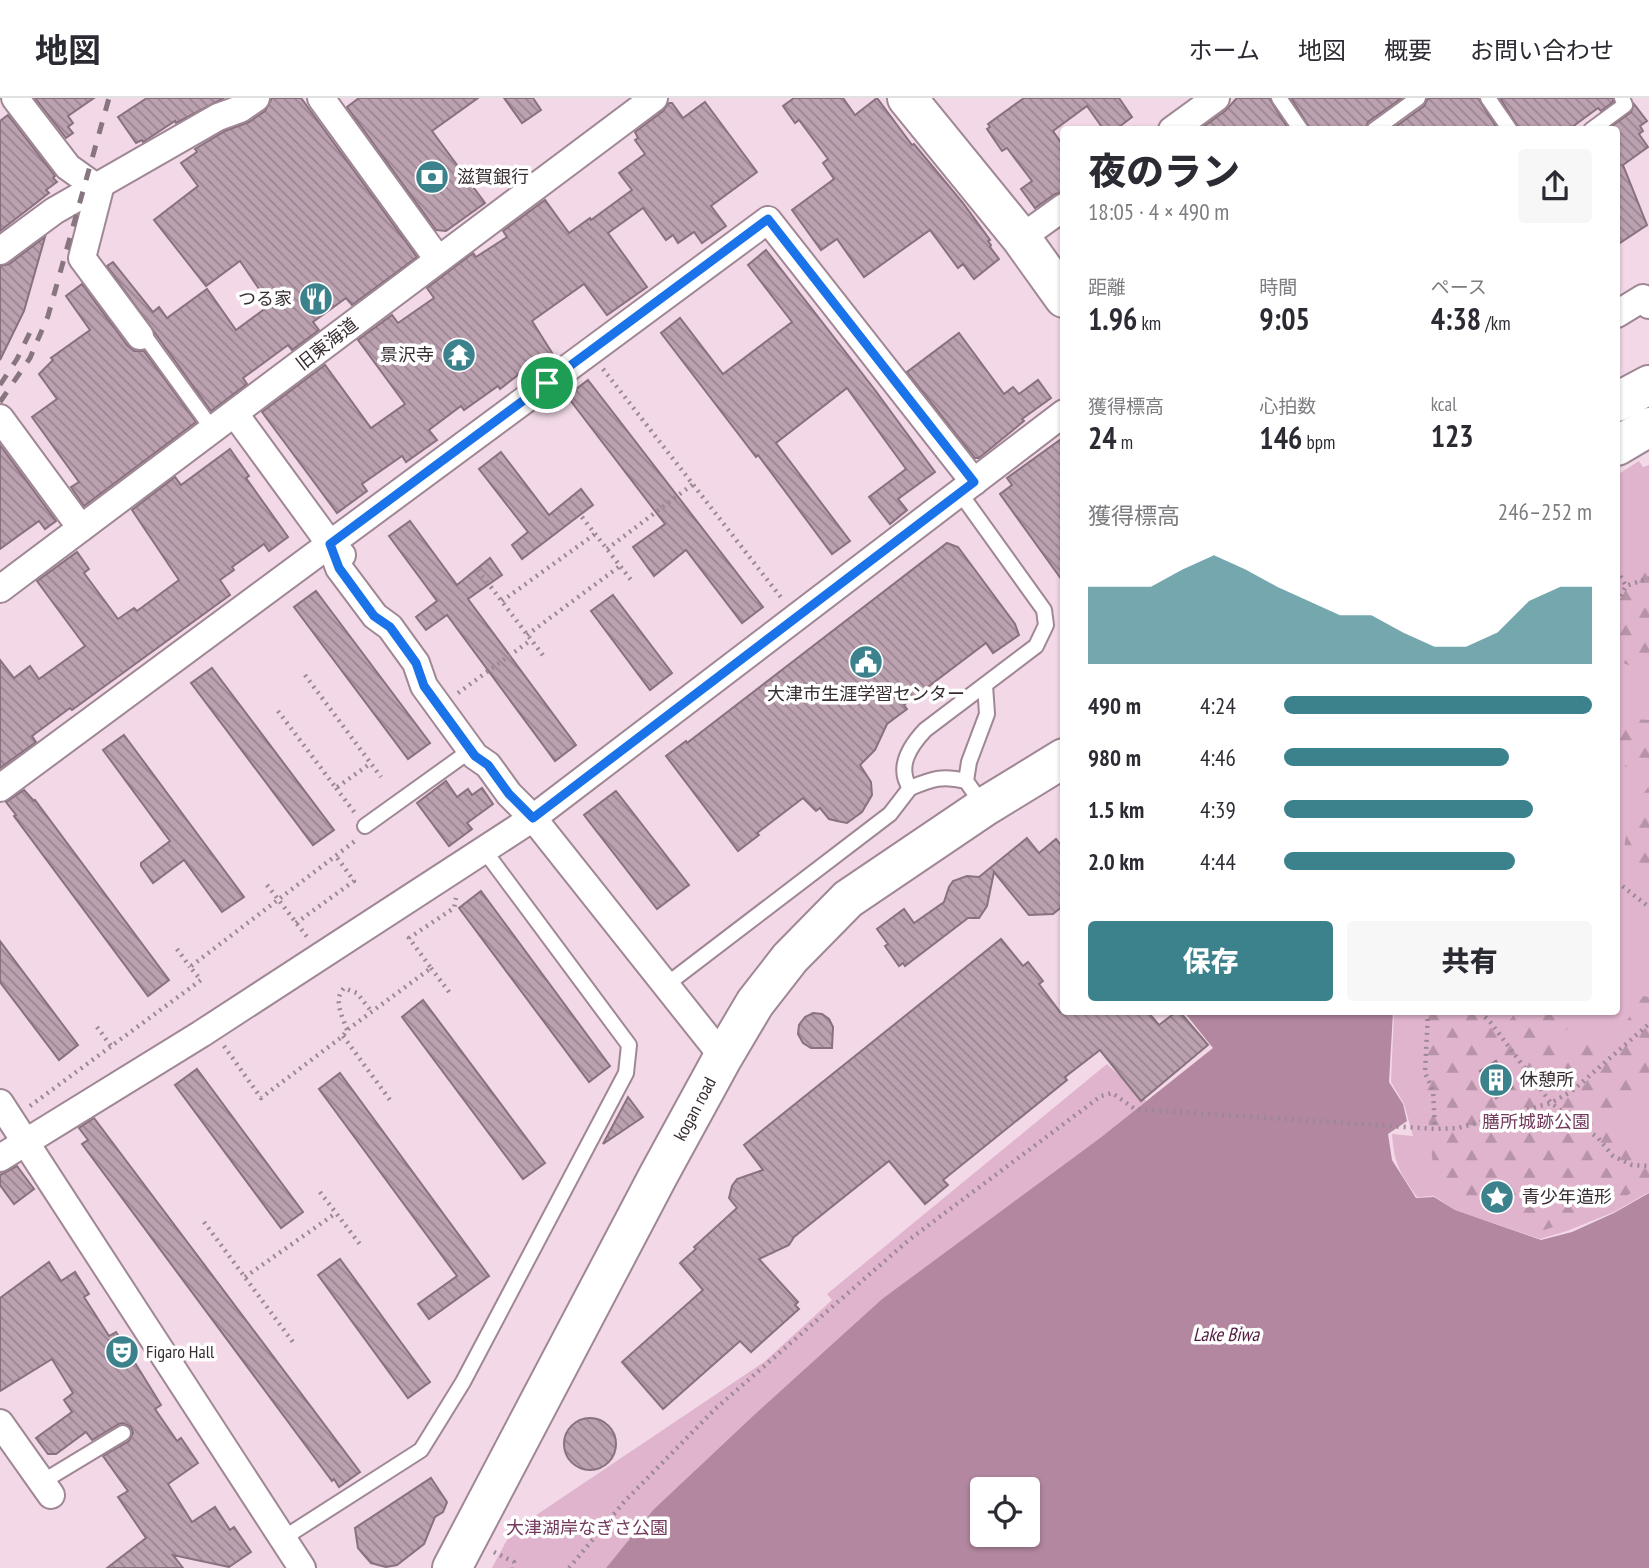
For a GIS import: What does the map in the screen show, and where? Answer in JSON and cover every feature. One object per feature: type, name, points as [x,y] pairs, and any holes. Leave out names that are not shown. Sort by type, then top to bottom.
[{"type":"main road","points":[[907,98],[1021,238],[1060,292]]},
{"type":"main road","points":[[1620,400],[1649,385]]},
{"type":"main road","points":[[1620,444],[1649,427]]},
{"type":"main road","name":"kogan road","points":[[452,1568],[723,1057],[755,1003],[790,958],[848,899],[975,794],[1060,760]]},
{"type":"street","points":[[15,98],[68,167],[99,185]]},
{"type":"street","points":[[0,250],[54,211],[256,98]]},
{"type":"street","points":[[321,98],[437,258]]},
{"type":"street","name":"旧東海道","points":[[0,589],[235,415],[437,258],[654,98]]},
{"type":"street","points":[[1178,126],[1216,98]]},
{"type":"street","points":[[99,185],[82,258],[139,336]]},
{"type":"street","points":[[1021,238],[1060,210]]},
{"type":"street","points":[[0,788],[768,219],[967,488]]},
{"type":"street","points":[[1620,312],[1643,298],[1649,305]]},
{"type":"street","points":[[235,415],[330,544],[348,560],[377,600],[389,607],[435,668],[443,693],[473,735],[486,744],[518,787],[533,818]]},
{"type":"street","points":[[0,1158],[11,1122],[201,1034],[533,818],[1060,416]]},
{"type":"street","points":[[0,418],[81,528]]},
{"type":"street","points":[[330,544],[339,568],[374,616],[390,627],[410,654],[424,686],[471,750],[488,765],[509,794],[533,818],[723,1057]]},
{"type":"street","points":[[11,1122],[302,1568]]},
{"type":"street","points":[[0,1423],[46,1489]]},
{"type":"lane","points":[[1279,98],[1298,126]]},
{"type":"lane","points":[[1380,126],[1418,98]]},
{"type":"lane","points":[[1488,98],[1507,126]]},
{"type":"lane","points":[[1596,126],[1625,105],[1622,98]]},
{"type":"lane","points":[[139,336],[146,339],[213,430]]},
{"type":"lane","points":[[910,788],[904,780],[904,767],[911,745],[925,730],[1036,646],[1046,625],[1044,610],[967,488]]},
{"type":"lane","points":[[975,794],[969,762],[987,713],[985,685]]},
{"type":"lane","points":[[365,826],[471,750]]},
{"type":"lane","points":[[666,985],[890,814],[910,788],[934,779],[949,777],[975,794]]},
{"type":"lane","points":[[282,1539],[421,1450],[463,1382],[626,1073],[629,1045],[484,850]]},
{"type":"lane","points":[[46,1489],[122,1433]]},
{"type":"path","points":[[590,352],[785,603]]},
{"type":"path","points":[[607,549],[693,484]]},
{"type":"path","points":[[582,517],[631,580]]},
{"type":"path","points":[[502,601],[595,534]]},
{"type":"path","points":[[457,693],[620,566]]},
{"type":"path","points":[[478,570],[545,658]]},
{"type":"path","points":[[1620,575],[1626,586]]},
{"type":"path","points":[[1620,597],[1626,586],[1649,578]]},
{"type":"path","points":[[305,675],[381,777]]},
{"type":"path","points":[[190,967],[365,833],[365,826],[278,711]]},
{"type":"path","points":[[336,789],[370,763]]},
{"type":"path","points":[[296,923],[354,881],[336,856]]},
{"type":"path","points":[[1620,884],[1649,906]]},
{"type":"path","points":[[267,885],[310,942]]},
{"type":"path","points":[[449,992],[409,938],[454,908],[456,896],[463,890]]},
{"type":"path","points":[[11,1122],[201,980],[177,949]]},
{"type":"path","points":[[219,1040],[261,1098],[343,1036],[346,1030],[431,968]]},
{"type":"path","points":[[337,978],[344,988],[357,993],[371,1011]]},
{"type":"path","points":[[344,988],[338,1000],[346,1030]]},
{"type":"path","points":[[1428,1015],[1425,1073],[1433,1090],[1435,1129]]},
{"type":"path","points":[[1483,1015],[1551,1103],[1598,1138],[1613,1156],[1632,1165],[1649,1166]]},
{"type":"path","points":[[569,1568],[624,1502],[715,1409],[910,1239],[1101,1096],[1112,1093],[1135,1110],[1435,1129],[1458,1128],[1551,1103],[1572,1091],[1649,1024]]},
{"type":"path","points":[[97,1027],[111,1046]]},
{"type":"path","points":[[343,1036],[390,1100]]},
{"type":"path","points":[[320,1192],[362,1247]]},
{"type":"path","points":[[245,1278],[335,1213]]},
{"type":"path","points":[[204,1222],[295,1345]]},
{"type":"path","points":[[490,1550],[514,1562],[513,1568]]},
{"type":"green space","name":"膳所城跡公園","points":[[1639,461],[1643,467],[1649,465],[1649,1192],[1614,1212],[1540,1239],[1455,1210],[1434,1196],[1417,1197],[1406,1181],[1396,1161],[1392,1134],[1413,1136],[1404,1104],[1391,1082],[1394,1015],[1620,1015],[1620,473]]},
{"type":"green space","points":[[1649,570],[1649,674],[1620,662],[1620,577]]},
{"type":"green space","points":[[1620,719],[1649,720],[1649,785],[1633,767],[1620,766]]},
{"type":"green space","points":[[1649,786],[1649,872],[1624,853],[1631,817]]},
{"type":"green space","points":[[1643,996],[1649,997],[1649,1094],[1617,1116],[1611,1134],[1620,1147],[1641,1143],[1649,1155],[1649,1183],[1615,1202],[1601,1196],[1588,1181],[1575,1187],[1584,1213],[1566,1223],[1544,1230],[1525,1225],[1489,1200],[1469,1199],[1434,1175],[1426,1099],[1431,1064],[1412,1015],[1497,1015],[1506,1025],[1514,1015],[1574,1015],[1567,1030],[1549,1039],[1565,1054],[1581,1045],[1598,1045],[1615,1039]]},
{"type":"green space","name":"大津湖岸なぎさ公園","points":[[1107,1064],[1146,1101],[882,1299],[654,1509],[606,1568],[492,1568],[511,1532],[764,1362],[832,1300],[827,1294]]},
{"type":"water","name":"Lake Biwa","points":[[1186,1015],[1393,1015],[1389,1082],[1403,1104],[1407,1121],[1388,1134],[1392,1160],[1416,1198],[1434,1197],[1455,1210],[1541,1240],[1572,1232],[1649,1193],[1649,1568],[606,1568],[654,1509],[882,1299],[1100,1138],[1213,1048]]},
{"type":"building","points":[[35,98],[94,98],[68,116],[73,123],[68,127],[73,133],[66,138]]},
{"type":"building","points":[[147,98],[224,98],[176,123],[175,121],[143,142],[142,140],[136,143],[118,117]]},
{"type":"building","points":[[272,98],[301,98],[417,257],[352,305],[346,298],[313,322],[319,330],[292,350],[288,345],[243,378],[247,384],[211,411],[107,266],[113,262],[153,312],[159,307],[167,318],[207,289],[236,330],[270,305],[240,261],[206,286],[154,220],[198,186],[181,163],[197,152],[195,149],[265,111]]},
{"type":"building","name":"滋賀銀行","points":[[359,98],[478,98],[432,131],[485,203],[446,231],[436,230],[347,107]]},
{"type":"building","points":[[504,98],[533,98],[541,110],[522,123]]},
{"type":"building","points":[[794,98],[843,98],[855,115],[877,98],[912,145],[914,144],[963,203],[990,240],[990,247],[999,259],[974,279],[963,264],[958,268],[930,230],[864,277],[837,239],[821,250],[792,210],[834,179],[823,163],[828,159],[799,120],[795,123],[783,106]]},
{"type":"building","points":[[1024,98],[1119,98],[1132,117],[1120,126],[1101,126],[1087,106],[1053,131],[1060,141],[1060,193],[1035,208],[1021,189],[1032,181],[1007,148],[1002,151],[987,129],[990,127],[988,124]]},
{"type":"building","points":[[1237,98],[1269,98],[1286,126],[1204,126]]},
{"type":"building","points":[[1291,98],[1402,98],[1368,122],[1366,126],[1308,126]]},
{"type":"building","points":[[1428,98],[1478,98],[1496,126],[1396,126],[1424,106]]},
{"type":"building","points":[[1500,98],[1613,98],[1613,102],[1601,111],[1598,108],[1573,126],[1518,126]]},
{"type":"building","points":[[705,102],[757,172],[711,206],[726,226],[702,243],[694,232],[678,243],[673,235],[666,240],[643,208],[608,233],[647,287],[607,315],[584,284],[532,321],[554,356],[521,380],[518,375],[464,410],[461,406],[429,430],[437,440],[406,462],[402,456],[362,484],[367,491],[337,513],[262,412],[325,365],[371,428],[405,404],[358,340],[392,315],[398,323],[434,298],[427,288],[473,253],[476,257],[507,237],[503,231],[545,200],[569,233],[590,218],[591,220],[632,190],[619,173],[645,154],[635,140],[638,138],[635,132],[663,111],[669,103],[672,103],[683,118]]},
{"type":"building","points":[[1634,104],[1647,121],[1640,126],[1643,131],[1639,134],[1648,147],[1623,165],[1647,225],[1620,243],[1620,126],[1612,126],[1631,112]]},
{"type":"building","points":[[8,115],[57,182],[46,190],[49,193],[0,231],[0,121]]},
{"type":"building","points":[[45,237],[24,311],[0,360],[0,266],[9,264]]},
{"type":"building","points":[[766,250],[935,472],[898,499],[907,510],[890,524],[869,497],[906,469],[847,388],[776,443],[850,541],[832,554],[661,333],[680,318],[723,374],[792,322],[748,265]]},
{"type":"building","points":[[82,284],[127,345],[134,351],[144,351],[196,422],[84,506],[71,487],[79,482],[32,417],[57,399],[39,374],[53,360],[51,358],[90,330],[66,296]]},
{"type":"building","points":[[959,333],[1004,394],[1013,387],[1019,394],[1038,380],[1051,398],[1022,419],[1024,421],[979,458],[975,458],[907,372]]},
{"type":"building","points":[[588,380],[763,607],[742,623],[686,550],[654,576],[633,547],[665,524],[567,396]]},
{"type":"building","points":[[1060,440],[1060,577],[1000,494],[1012,485],[1007,478]]},
{"type":"building","points":[[0,445],[56,521],[45,529],[39,521],[0,549]]},
{"type":"building","points":[[230,449],[249,476],[246,478],[288,537],[269,551],[264,544],[232,567],[234,570],[220,580],[230,595],[32,736],[36,742],[0,768],[0,660],[14,678],[30,666],[39,679],[85,646],[37,581],[77,552],[89,569],[84,573],[118,619],[134,608],[137,611],[179,580],[132,510],[175,477],[181,485]]},
{"type":"building","points":[[501,452],[549,515],[581,489],[593,505],[522,559],[512,545],[528,532],[479,469]]},
{"type":"building","points":[[410,521],[457,585],[490,558],[502,575],[468,599],[576,745],[555,761],[447,615],[426,630],[416,617],[437,601],[389,536]]},
{"type":"building","points":[[947,543],[958,547],[1015,624],[1019,635],[993,653],[986,643],[904,705],[907,709],[887,724],[875,750],[860,765],[871,782],[872,795],[862,812],[847,823],[837,821],[829,819],[820,808],[816,811],[803,798],[738,851],[666,756],[686,741],[687,743]]},
{"type":"building","points":[[316,591],[430,743],[408,759],[294,607]]},
{"type":"building","points":[[613,595],[672,673],[650,690],[591,611]]},
{"type":"building","points":[[212,668],[334,830],[313,845],[191,683]]},
{"type":"building","points":[[124,735],[244,897],[222,912],[184,860],[153,883],[141,866],[141,863],[170,841],[103,750]]},
{"type":"building","points":[[446,781],[457,797],[468,789],[472,795],[482,788],[493,804],[467,823],[472,829],[449,846],[417,803]]},
{"type":"building","points":[[24,790],[35,800],[169,980],[148,996],[14,816],[16,815],[6,802]]},
{"type":"building","points":[[616,791],[689,885],[657,909],[584,815]]},
{"type":"building","points":[[1027,838],[1039,853],[1056,839],[1060,844],[1060,908],[1053,914],[1029,915],[994,872],[987,906],[979,918],[968,918],[905,966],[903,963],[899,966],[877,929],[904,909],[914,923],[944,902],[953,881],[967,876],[979,877]]},
{"type":"building","points":[[481,891],[610,1066],[589,1082],[459,908]]},
{"type":"building","points":[[1001,939],[1023,966],[1028,962],[1043,981],[1039,984],[1060,1015],[1151,1015],[1159,1025],[1172,1015],[1183,1015],[1208,1045],[1141,1101],[1100,1050],[943,1180],[948,1185],[925,1204],[889,1161],[794,1237],[789,1245],[759,1259],[798,1302],[795,1305],[799,1309],[751,1352],[740,1341],[663,1409],[622,1362],[703,1290],[680,1263],[737,1208],[729,1198],[737,1179],[763,1170],[744,1145]]},
{"type":"building","points":[[0,941],[78,1045],[59,1060],[0,982]]},
{"type":"building","points":[[423,1000],[545,1163],[523,1179],[402,1017]]},
{"type":"building","points":[[813,1013],[822,1014],[829,1019],[833,1027],[832,1048],[811,1048],[803,1043],[798,1034],[799,1025],[805,1017]]},
{"type":"building","name":"休憩所","points":[[1496,1061],[1512,1088],[1496,1098],[1480,1071]]},
{"type":"building","points":[[197,1069],[303,1212],[281,1228],[175,1085]]},
{"type":"building","points":[[340,1073],[489,1276],[429,1319],[418,1304],[457,1276],[319,1089]]},
{"type":"building","points":[[628,1097],[643,1117],[603,1144]]},
{"type":"building","points":[[94,1118],[360,1472],[339,1487],[82,1144],[88,1140],[79,1128]]},
{"type":"building","points":[[17,1166],[34,1189],[14,1204],[0,1185],[0,1175]]},
{"type":"building","points":[[340,1259],[430,1382],[408,1398],[318,1275]]},
{"type":"building","points":[[49,1262],[61,1281],[75,1272],[89,1294],[84,1297],[109,1336],[116,1332],[161,1405],[155,1409],[177,1441],[181,1438],[198,1463],[168,1484],[192,1522],[215,1507],[230,1530],[234,1527],[251,1552],[229,1567],[173,1555],[183,1568],[107,1568],[146,1538],[118,1497],[128,1491],[103,1456],[129,1441],[133,1433],[131,1427],[119,1424],[92,1440],[86,1432],[56,1454],[48,1454],[36,1438],[72,1412],[64,1400],[73,1393],[52,1359],[0,1391],[0,1298]]},
{"type":"building","points":[[590,1418],[609,1425],[616,1444],[609,1463],[590,1470],[571,1463],[564,1444],[571,1425]]},
{"type":"building","points":[[431,1478],[447,1502],[443,1512],[435,1517],[424,1544],[397,1565],[386,1567],[371,1563],[358,1548],[355,1528]]},
{"type":"railway","points":[[0,402],[30,358],[48,316],[109,98]]},
{"type":"railway","points":[[0,385],[17,359],[34,324]]},
{"type":"place","name":"滋賀銀行","points":[[432,177]]},
{"type":"place","name":"つる家","points":[[316,299]]},
{"type":"place","name":"景沢寺","points":[[459,355]]},
{"type":"place","name":"大津市生涯学習センター","points":[[866,662]]},
{"type":"place","name":"休憩所","points":[[1496,1080]]},
{"type":"place","name":"青少年造形","points":[[1497,1197]]},
{"type":"place","name":"Figaro Hall","points":[[122,1352]]},
{"type":"route","points":[[768,219],[974,482],[533,818],[509,794],[488,765],[475,756],[424,686],[416,663],[390,627],[374,616],[339,568],[330,544],[547,383],[768,219]]}]
